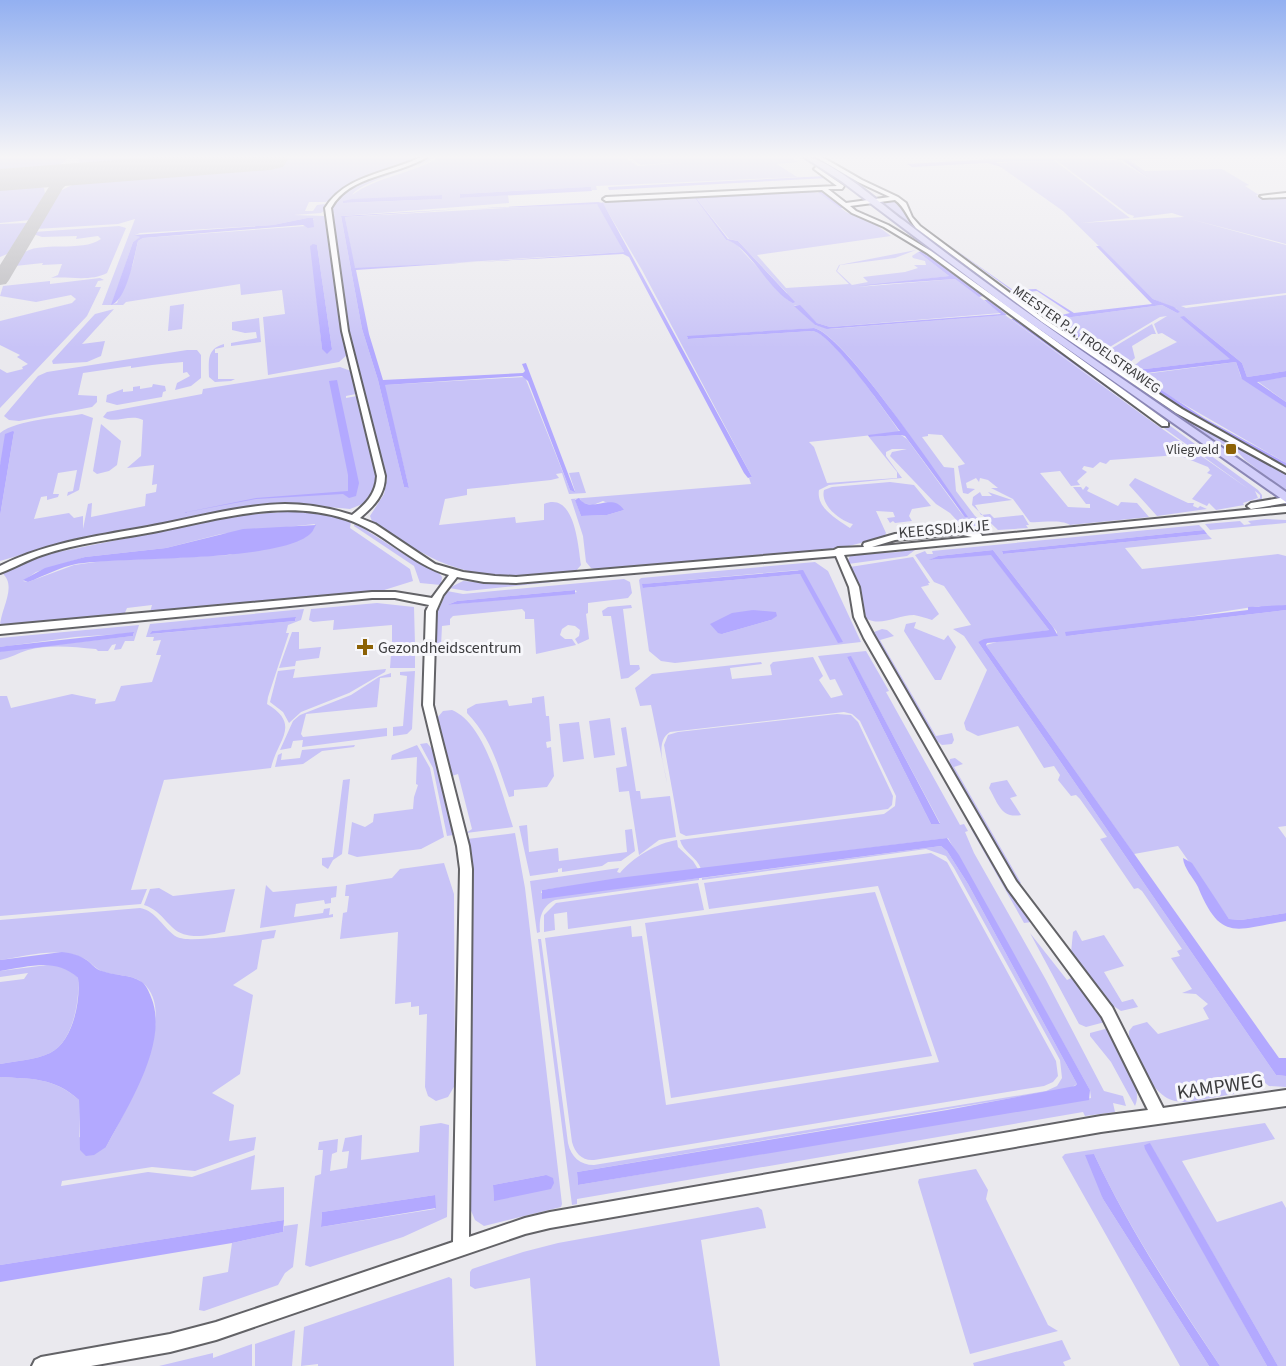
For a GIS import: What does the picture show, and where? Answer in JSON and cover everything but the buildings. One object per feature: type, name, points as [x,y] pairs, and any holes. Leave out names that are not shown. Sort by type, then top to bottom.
[{"type":"main road","name":"MEESTER P.J. TROELSTRAWEG","points":[[899,221],[1016,308],[1286,499]]},
{"type":"street","points":[[330,221],[345,331],[382,480],[375,499],[354,518]]},
{"type":"street","name":"MEESTER P.J. TROELSTRAWEG","points":[[874,221],[929,252],[1165,424]]},
{"type":"street","name":"MEESTER P.J. TROELSTRAWEG","points":[[911,221],[1044,321],[1179,411],[1286,471]]},
{"type":"street","name":"KEEGSDIJKJE","points":[[0,570],[19,560],[54,549],[250,510],[302,508],[330,511],[368,524],[431,565],[455,574],[492,579],[534,580],[1161,521],[1286,499]]},
{"type":"street","name":"KEEGSDIJKJE","points":[[1161,521],[1286,509]]},
{"type":"street","name":"KEEGSDIJKJE","points":[[852,549],[873,543],[970,535],[1038,533]]},
{"type":"street","points":[[838,551],[854,587],[859,617],[868,635],[1012,885],[1107,1012],[1159,1116]]},
{"type":"street","points":[[455,574],[434,602],[430,621],[428,705],[466,869],[461,1248]]},
{"type":"street","points":[[0,630],[372,595],[395,595],[434,602]]},
{"type":"street","name":"KAMPWEG","points":[[41,1366],[195,1337],[525,1226],[561,1218],[1159,1116],[1286,1098]]},
{"type":"shaded area","points":[[0,221],[23,221],[0,223]]},
{"type":"shaded area","points":[[41,221],[129,221],[118,224],[36,229]]},
{"type":"shaded area","points":[[134,221],[294,221],[273,225],[135,235],[141,237],[133,242],[112,304],[117,303],[133,264],[138,241],[143,238],[306,226],[312,221],[325,221],[347,355],[339,362],[268,375],[263,317],[285,314],[282,290],[241,295],[240,284],[126,302],[123,305],[102,305]],"holes":[[[311,245],[317,245],[332,349],[322,349]]]},
{"type":"shaded area","points":[[294,221],[313,221],[314,227],[308,228],[303,225],[143,238],[138,241],[126,287],[117,301],[111,305],[133,242],[140,237],[134,235],[273,225]]},
{"type":"shaded area","points":[[332,221],[342,221],[362,329],[378,380],[404,487],[409,488],[384,385],[525,377],[570,490],[575,491],[569,473],[579,472],[586,493],[569,494],[562,473],[556,474],[559,478],[551,480],[467,489],[467,495],[445,499],[439,525],[515,517],[516,523],[544,520],[544,504],[554,502],[562,505],[573,522],[581,565],[575,572],[512,576],[469,571],[431,557],[372,521],[370,516],[384,494],[387,478],[350,336]]},
{"type":"shaded area","points":[[342,221],[346,221],[355,268],[474,262],[356,270],[369,334],[383,380],[523,373],[525,371],[522,364],[526,363],[575,492],[570,490],[528,381],[522,376],[385,385],[409,488],[404,487],[378,380],[362,329]]},
{"type":"shaded area","points":[[346,221],[607,221],[624,252],[356,269]]},
{"type":"shaded area","points":[[606,221],[613,221],[752,477],[748,478],[744,473],[629,257],[623,254],[478,262],[624,252]]},
{"type":"shaded area","points":[[613,221],[712,221],[726,240],[734,242],[788,300],[787,293],[738,241],[729,239],[714,221],[866,221],[876,225],[891,236],[757,255],[786,288],[849,284],[836,271],[839,265],[916,250],[895,258],[840,265],[837,271],[852,285],[868,282],[863,277],[905,272],[918,268],[914,265],[926,265],[925,261],[913,258],[912,256],[918,252],[949,276],[858,287],[955,279],[1001,313],[830,327],[817,323],[800,306],[794,305],[815,325],[830,329],[1005,315],[1250,490],[1154,421],[1169,425],[1258,490],[1262,499],[1256,503],[1245,504],[1260,498],[1255,491],[1258,498],[1243,503],[1244,505],[1216,510],[1209,503],[1207,506],[1192,499],[1212,475],[1207,473],[1210,470],[1208,467],[1178,455],[1110,460],[1106,464],[1100,462],[1093,468],[1084,466],[1082,469],[1087,472],[1077,481],[1080,485],[1071,486],[1060,471],[1040,473],[1068,507],[1090,508],[1090,504],[1086,504],[1073,487],[1081,487],[1083,490],[1086,486],[1089,488],[1087,491],[1118,506],[1121,502],[1137,503],[1149,517],[1070,525],[1056,522],[1030,522],[1013,499],[991,488],[998,488],[988,480],[980,478],[979,482],[976,478],[966,483],[967,488],[975,489],[968,494],[963,493],[958,466],[965,464],[942,435],[928,434],[922,437],[944,467],[954,468],[956,491],[975,516],[992,530],[975,531],[963,527],[950,513],[936,504],[890,456],[892,452],[907,449],[892,449],[886,452],[886,456],[902,478],[829,485],[819,490],[824,508],[850,528],[853,524],[842,520],[828,507],[824,490],[832,487],[890,482],[914,485],[931,506],[912,509],[909,516],[912,521],[895,523],[893,521],[890,523],[887,518],[895,517],[893,512],[876,511],[886,533],[884,537],[841,548],[599,570],[591,568],[586,562],[583,536],[571,499],[751,484],[749,478],[752,477],[642,270]],"holes":[[[814,328],[829,336],[848,355],[893,412],[964,517],[907,439],[901,435],[869,437],[897,472],[897,478],[827,483],[814,447],[809,442],[900,432],[845,358],[821,335],[812,331],[689,339],[687,337]],[[575,499],[580,499],[582,503],[593,505],[603,501],[624,510],[607,515],[581,516]]]},
{"type":"shaded area","points":[[712,221],[728,239],[738,241],[795,302],[784,297],[742,250],[726,240]]},
{"type":"shaded area","points":[[903,221],[909,221],[1047,325],[1240,448],[1286,473],[1286,491],[1245,460],[1234,448],[1200,432],[1079,350],[999,294]]},
{"type":"shaded area","points":[[1073,221],[1103,221],[1081,223],[1196,221],[1286,245],[1286,293],[1181,306],[1186,308],[1286,295],[1286,371],[1247,377],[1242,363],[1184,316],[1231,359],[1128,371],[1141,360],[1177,342],[1162,333],[1158,334],[1154,324],[1167,316],[1160,317],[1108,348],[1126,364],[1126,367],[1057,319],[1162,305],[1177,313],[1177,309],[1153,299]]},
{"type":"shaded area","points":[[1197,221],[1286,221],[1286,244]]},
{"type":"shaded area","points":[[28,223],[7,254],[0,257],[0,224]]},
{"type":"shaded area","points":[[119,226],[126,228],[107,273],[100,276],[51,278],[58,275],[62,264],[42,265],[43,263],[15,266],[21,255],[29,250],[83,245],[101,239],[98,236],[76,239],[77,236],[42,237],[33,234],[34,232]]},
{"type":"shaded area","points":[[946,243],[1013,290],[1036,289],[1074,313],[1152,304],[1096,246],[1100,246],[1153,299],[1174,307],[1180,312],[1177,313],[1162,305],[1057,319],[1124,366],[1120,366],[1050,318],[1070,313],[1037,291],[1018,293],[1011,290]]},
{"type":"shaded area","points":[[317,245],[332,349],[327,354],[322,349],[310,246]]},
{"type":"shaded area","points":[[922,251],[983,296],[979,297],[955,279],[857,286],[949,276],[918,252]]},
{"type":"shaded area","points":[[100,278],[104,280],[98,281],[95,287],[101,287],[87,316],[0,408],[0,369],[7,373],[23,369],[22,367],[28,364],[17,357],[20,355],[0,345],[0,321],[72,303],[76,299],[71,295],[36,302],[0,296],[3,286],[50,281],[50,284]]},
{"type":"shaded area","points":[[984,300],[988,300],[1007,315],[827,329],[815,325],[794,306],[800,305],[817,323],[830,327],[1001,314]]},
{"type":"shaded area","points":[[184,304],[182,329],[168,331],[170,306]]},
{"type":"shaded area","points":[[114,309],[82,344],[105,341],[101,356],[87,362],[53,364],[52,361],[95,314]]},
{"type":"shaded area","points":[[1184,316],[1242,363],[1247,377],[1286,371],[1286,377],[1257,382],[1286,402],[1286,408],[1242,379],[1236,362],[1138,374],[1145,381],[1143,382],[1128,371],[1230,359],[1180,317]]},
{"type":"shaded area","points":[[259,318],[261,342],[231,346],[231,343],[257,338],[256,332],[245,333],[232,330],[232,322]]},
{"type":"shaded area","points":[[1011,319],[1014,319],[1149,416],[1143,414]]},
{"type":"shaded area","points":[[1152,324],[1156,334],[1132,346],[1135,358],[1128,364],[1109,350]]},
{"type":"shaded area","points":[[814,328],[828,337],[870,382],[968,517],[965,517],[905,436],[869,437],[868,435],[900,431],[844,358],[832,344],[820,335],[812,331],[688,339],[687,336]]},
{"type":"shaded area","points":[[224,344],[224,347],[215,349],[215,353],[218,353],[218,379],[235,379],[215,382],[209,377],[210,356],[214,349]]},
{"type":"shaded area","points":[[197,350],[201,355],[201,378],[191,386],[175,390],[177,383],[190,376],[187,372],[183,373],[183,362],[83,373],[78,395],[97,396],[97,402],[92,407],[19,421],[9,420],[4,416],[38,376],[47,372]]},
{"type":"shaded area","points":[[1236,362],[1241,377],[1286,408],[1286,463],[1152,386],[1149,387],[1137,375]]},
{"type":"shaded area","points":[[340,367],[351,371],[356,394],[346,396],[346,398],[357,396],[376,478],[371,497],[365,503],[350,509],[296,504],[246,508],[41,549],[0,561],[0,516],[14,432],[0,465],[0,433],[8,428],[28,422],[82,414],[93,418],[79,490],[67,496],[68,492],[73,491],[77,470],[58,473],[53,494],[59,494],[58,497],[47,500],[47,496],[41,497],[34,519],[69,513],[74,518],[83,516],[83,529],[88,504],[92,503],[91,517],[145,506],[146,494],[156,492],[157,484],[152,485],[154,465],[127,468],[141,456],[143,420],[133,418],[112,420],[103,417],[107,412],[202,394],[203,389]]},
{"type":"shaded area","points":[[1286,377],[1286,402],[1257,381]]},
{"type":"shaded area","points":[[337,380],[359,483],[356,496],[349,498],[343,494],[256,499],[182,513],[256,498],[348,491],[348,475],[329,381]]},
{"type":"shaded area","points":[[153,384],[165,386],[166,391],[163,392],[162,397],[117,405],[106,402],[107,395],[123,389],[123,392],[133,391],[133,387],[140,386],[140,389],[152,387]]},
{"type":"shaded area","points":[[1155,386],[1204,418],[1286,463],[1286,467],[1149,387]]},
{"type":"shaded area","points":[[101,424],[121,441],[117,465],[109,471],[97,474],[93,471]]},
{"type":"shaded area","points":[[13,431],[0,516],[0,465],[5,434]]},
{"type":"shaded area","points":[[1135,478],[1188,503],[1194,503],[1193,506],[1207,509],[1157,516],[1129,485]]},
{"type":"shaded area","points":[[980,492],[982,496],[992,496],[988,492],[1012,500],[975,505],[979,512],[972,505],[973,497]]},
{"type":"shaded area","points":[[579,498],[589,504],[613,502],[624,510],[607,515],[581,516],[575,500]]},
{"type":"shaded area","points":[[296,511],[325,514],[351,522],[350,528],[410,569],[413,581],[381,591],[150,612],[152,605],[127,608],[124,615],[0,627],[8,591],[7,578],[2,573],[30,559],[241,515]],"holes":[[[315,524],[313,530],[229,555],[103,561],[74,565],[28,582],[23,581],[36,572],[85,557],[166,548],[221,534]]]},
{"type":"shaded area","points":[[990,514],[994,518],[1023,515],[1029,525],[1026,525],[1028,528],[998,530],[982,515]]},
{"type":"shaded area","points":[[1286,520],[1286,523],[1210,530],[1205,524],[1240,521],[1244,525],[1251,524],[1248,521]]},
{"type":"shaded area","points":[[355,523],[410,558],[439,573],[442,577],[441,585],[420,583],[414,566],[354,526]]},
{"type":"shaded area","points":[[316,525],[312,532],[296,542],[270,549],[201,557],[76,564],[28,582],[23,580],[45,568],[85,557],[166,548],[243,529]]},
{"type":"shaded area","points":[[1199,525],[1204,530],[1002,551],[1003,554],[1207,534],[1212,539],[1125,548],[1142,569],[1278,554],[1286,556],[1286,605],[1264,608],[1259,606],[1066,636],[1286,610],[1286,826],[1278,827],[1286,838],[1286,913],[1241,920],[1229,919],[1178,846],[1134,854],[986,645],[1004,640],[1057,636],[1057,632],[993,550],[938,556],[930,560],[991,554],[1049,630],[978,642],[1276,1075],[1286,1076],[1286,1087],[1269,1086],[1260,1079],[1237,1083],[1234,1094],[1179,1102],[1169,1099],[1150,1081],[1133,1048],[1129,1031],[1133,1026],[1147,1022],[1158,1034],[1209,1019],[1203,1008],[1208,1004],[1196,994],[1182,993],[1192,989],[1171,958],[1180,956],[1177,951],[1182,949],[1142,891],[1138,888],[1134,889],[1100,839],[1107,837],[1080,799],[1076,795],[1071,796],[1058,780],[1060,775],[1054,766],[1044,768],[1018,726],[978,736],[966,730],[964,723],[987,670],[964,636],[953,629],[971,625],[944,586],[934,582],[915,555],[925,551],[927,554],[933,554],[932,551]]},
{"type":"shaded area","points":[[1204,530],[1207,534],[1003,554],[1002,551]]},
{"type":"shaded area","points":[[919,547],[907,556],[848,564],[847,562],[851,554],[900,552],[903,549]]},
{"type":"shaded area","points":[[993,550],[1058,636],[987,643],[986,645],[1279,1058],[1286,1058],[1286,1076],[1276,1075],[978,642],[984,639],[1049,630],[991,555],[929,560],[938,556]]},
{"type":"shaded area","points":[[913,557],[930,583],[921,587],[939,614],[932,620],[914,615],[874,621],[863,616],[850,567]]},
{"type":"shaded area","points":[[815,562],[828,571],[861,642],[675,663],[661,661],[649,651],[639,580]],"holes":[[[798,570],[816,593],[800,574],[643,588],[643,584]],[[753,610],[771,620],[722,634]]]},
{"type":"shaded area","points":[[803,570],[843,642],[838,643],[800,574],[643,588],[642,584]]},
{"type":"shaded area","points":[[580,579],[467,591],[449,588],[463,581],[516,584]]},
{"type":"shaded area","points":[[624,579],[630,582],[632,593],[628,598],[588,603],[586,614],[589,639],[578,644],[575,639],[579,636],[580,630],[568,625],[562,629],[560,635],[565,639],[572,639],[576,645],[536,654],[534,619],[525,619],[525,612],[522,609],[453,616],[450,619],[450,625],[442,626],[441,646],[434,647],[437,613],[447,591],[463,594]],"holes":[[[575,590],[577,592],[447,605],[457,601]]]},
{"type":"shaded area","points":[[575,590],[575,594],[447,605],[457,601]]},
{"type":"shaded area","points":[[377,603],[414,607],[415,645],[392,647],[392,625],[333,630],[334,620],[313,622],[309,620],[311,609]]},
{"type":"shaded area","points":[[631,605],[632,608],[623,609],[630,665],[639,665],[640,669],[628,678],[621,679],[611,616],[603,616],[602,611],[608,607]]},
{"type":"shaded area","points":[[1286,605],[1286,610],[1066,636],[1065,632],[1248,610],[1248,607]]},
{"type":"shaded area","points":[[304,609],[301,620],[288,625],[286,633],[289,633],[268,697],[267,704],[283,719],[285,726],[271,768],[164,780],[131,890],[147,889],[141,904],[0,916],[0,696],[7,696],[11,708],[72,694],[96,699],[95,704],[115,701],[121,686],[152,682],[161,655],[156,655],[161,640],[153,641],[154,637],[146,637],[150,624]],"holes":[[[296,618],[295,621],[151,634],[152,631]]]},
{"type":"shaded area","points":[[753,610],[776,612],[777,616],[771,620],[722,634],[710,624],[732,613]]},
{"type":"shaded area","points":[[296,617],[295,621],[150,634],[152,631]]},
{"type":"shaded area","points":[[916,622],[914,628],[944,640],[948,635],[956,647],[941,680],[935,680],[904,631],[906,624]]},
{"type":"shaded area","points":[[139,625],[134,641],[125,641],[121,649],[114,650],[116,644],[112,645],[108,651],[45,647],[28,650],[0,660],[0,652],[7,650],[133,636],[134,633],[75,637],[0,647],[0,638]]},
{"type":"shaded area","points":[[882,629],[894,636],[880,640],[936,736],[952,733],[954,740],[952,744],[942,745],[934,739],[875,637],[874,632]]},
{"type":"shaded area","points":[[134,632],[133,636],[0,652],[0,647],[6,646]]},
{"type":"shaded area","points":[[292,632],[299,632],[299,649],[321,647],[319,658],[296,661],[295,666],[279,668]]},
{"type":"shaded area","points":[[415,651],[415,668],[390,668],[391,654]]},
{"type":"shaded area","points":[[866,651],[889,691],[886,692],[960,825],[964,824],[968,831],[965,832],[974,853],[1046,980],[1104,1091],[1123,1096],[1126,1106],[1113,1103],[1115,1112],[1085,1116],[1083,1112],[577,1199],[577,1204],[572,1205],[538,939],[541,939],[569,1148],[574,1156],[584,1164],[594,1165],[1046,1091],[1057,1086],[1062,1078],[1060,1060],[946,856],[926,849],[702,880],[702,878],[941,846],[947,851],[968,884],[1077,1084],[1071,1088],[577,1172],[578,1185],[1091,1098],[1090,1090],[948,838],[701,869],[682,844],[680,840],[884,814],[895,806],[896,796],[860,721],[852,714],[844,712],[670,732],[665,736],[661,748],[667,783],[651,705],[640,706],[635,688],[652,674],[761,662],[762,664],[730,668],[732,679],[772,675],[770,665],[773,662],[813,657],[823,676],[819,680],[831,698],[843,695],[835,679],[830,680],[818,656]],"holes":[[[847,657],[851,657],[940,823],[931,824]]]},
{"type":"shaded area","points":[[851,656],[940,824],[931,824],[847,657]]},
{"type":"shaded area","points":[[295,669],[293,678],[386,669],[385,672],[349,693],[301,712],[289,723],[283,712],[270,702],[278,671]]},
{"type":"shaded area","points":[[415,671],[412,729],[407,734],[393,736],[393,727],[403,726],[407,676],[400,675],[400,672]]},
{"type":"shaded area","points":[[391,673],[391,677],[380,678],[377,707],[306,714],[301,734],[303,737],[387,728],[387,736],[302,747],[303,740],[293,741],[291,748],[280,750],[293,721],[300,715],[351,695],[379,677]]},
{"type":"shaded area","points":[[544,696],[546,716],[549,716],[551,741],[546,742],[547,748],[551,747],[554,776],[547,787],[514,790],[514,796],[509,797],[488,742],[467,713],[467,709],[476,704],[507,700],[509,706],[532,703],[532,698]]},
{"type":"shaded area","points":[[452,710],[464,718],[483,745],[498,780],[513,827],[466,833],[472,829],[458,774],[452,776],[437,718],[443,711]]},
{"type":"shaded area","points":[[837,714],[851,715],[858,722],[893,796],[892,805],[888,809],[686,836],[680,833],[664,745],[668,735]]},
{"type":"shaded area","points":[[610,718],[615,755],[594,758],[589,721]]},
{"type":"shaded area","points":[[579,722],[584,759],[563,762],[559,724]]},
{"type":"shaded area","points":[[626,727],[636,791],[640,791],[641,799],[670,796],[676,837],[659,840],[639,855],[629,791],[619,792],[616,768],[627,766],[621,728]]},
{"type":"shaded area","points":[[427,743],[433,750],[453,835],[447,836],[433,768],[420,744]]},
{"type":"shaded area","points":[[355,745],[322,751],[303,764],[275,767],[278,755],[282,753],[281,760],[300,758],[302,750]]},
{"type":"shaded area","points":[[417,745],[430,768],[444,837],[421,849],[357,857],[348,854],[352,822],[365,827],[373,822],[374,814],[413,809],[418,785],[416,784],[417,757],[391,760],[392,755]]},
{"type":"shaded area","points":[[955,758],[963,764],[954,767],[1021,883],[1018,883],[949,764],[950,759]]},
{"type":"shaded area","points":[[350,779],[342,854],[333,860],[328,869],[322,865],[322,858],[333,857],[343,780]]},
{"type":"shaded area","points":[[1007,780],[1017,796],[1010,798],[1021,815],[1014,816],[1004,812],[989,788],[991,783]]},
{"type":"shaded area","points":[[527,825],[529,852],[558,848],[559,861],[627,852],[625,830],[632,829],[635,851],[621,861],[608,862],[602,866],[562,872],[562,868],[558,869],[558,872],[530,876],[519,826]]},
{"type":"shaded area","points":[[971,829],[973,829],[1008,888],[1032,922],[1024,923]]},
{"type":"shaded area","points":[[515,833],[525,888],[562,1204],[561,1207],[484,1226],[475,1220],[469,1206],[471,853],[467,839]],"holes":[[[546,1175],[494,1200],[493,1185]]]},
{"type":"shaded area","points":[[947,838],[959,855],[1090,1090],[1089,1100],[578,1185],[577,1172],[947,1110],[1075,1086],[1077,1084],[968,884],[947,851],[941,846],[542,899],[542,890],[618,878]]},
{"type":"shaded area","points":[[677,840],[678,847],[698,869],[542,890],[541,893],[627,887],[699,878],[699,880],[555,900],[544,910],[540,932],[537,933],[530,881],[619,868],[617,872],[620,873],[646,852],[661,844]]},
{"type":"shaded area","points":[[931,853],[947,862],[1056,1061],[1058,1076],[1053,1082],[1044,1086],[594,1160],[583,1158],[577,1153],[572,1142],[545,938],[631,926],[632,937],[642,936],[666,1105],[939,1062],[878,886],[709,909],[704,883]]},
{"type":"shaded area","points":[[1183,858],[1192,863],[1229,919],[1241,920],[1286,913],[1286,921],[1242,929],[1223,924],[1214,917],[1206,905]]},
{"type":"shaded area","points":[[444,863],[454,894],[455,1085],[448,1097],[436,1101],[428,1096],[425,1087],[427,1014],[419,1015],[419,1006],[411,1007],[411,1002],[395,1004],[398,932],[340,939],[343,913],[347,912],[349,896],[345,896],[346,885],[392,878],[400,869]]},
{"type":"shaded area","points":[[698,883],[704,910],[568,929],[567,912],[554,914],[555,930],[544,932],[544,915],[556,903]]},
{"type":"shaded area","points":[[266,885],[273,892],[337,886],[336,897],[331,898],[331,903],[325,904],[324,900],[296,904],[294,917],[323,913],[324,909],[330,908],[329,915],[333,914],[333,917],[260,928]]},
{"type":"shaded area","points":[[159,888],[173,896],[235,889],[225,932],[196,936],[176,930],[157,912],[144,905],[150,889]]},
{"type":"shaded area","points":[[875,892],[932,1056],[671,1098],[645,923]]},
{"type":"shaded area","points":[[140,908],[155,916],[177,937],[184,939],[276,930],[274,938],[262,940],[257,969],[233,985],[253,995],[240,1074],[212,1093],[234,1105],[229,1141],[256,1137],[254,1150],[195,1171],[152,1167],[62,1181],[61,1186],[148,1172],[192,1177],[255,1155],[251,1190],[284,1187],[284,1220],[0,1265],[0,1077],[42,1081],[69,1092],[79,1100],[79,1137],[106,1147],[146,1065],[156,1017],[153,998],[143,983],[134,978],[101,971],[85,959],[75,955],[43,953],[0,960],[0,920]]},
{"type":"shaded area","points":[[1076,930],[1082,941],[1104,935],[1124,966],[1104,972],[1122,1002],[1133,999],[1138,1007],[1121,1011],[1109,1003],[1071,953],[1073,932]]},
{"type":"shaded area","points":[[1030,933],[1067,980],[1073,977],[1076,979],[1105,1022],[1086,1027],[1079,1024]]},
{"type":"shaded area","points":[[62,952],[82,957],[107,973],[142,982],[150,995],[155,1015],[155,1034],[144,1074],[106,1147],[94,1155],[86,1156],[80,1150],[79,1100],[70,1092],[42,1081],[0,1077],[0,1064],[38,1057],[58,1048],[74,1020],[79,987],[78,978],[60,967],[41,965],[0,971],[0,960]]},
{"type":"shaded area","points":[[55,964],[68,969],[78,978],[76,1008],[64,1040],[50,1053],[32,1059],[0,1064],[0,982],[24,979],[28,973],[0,977],[0,971]]},
{"type":"shaded area","points":[[1109,1028],[1133,1078],[1137,1098],[1135,1106],[1111,1062],[1090,1036],[1090,1033]]},
{"type":"shaded area","points":[[441,1123],[449,1125],[447,1217],[403,1237],[310,1267],[305,1265],[315,1176],[321,1174],[323,1150],[318,1150],[319,1142],[338,1139],[337,1152],[332,1154],[330,1171],[347,1168],[349,1151],[342,1152],[345,1138],[362,1135],[361,1160],[419,1152],[420,1126]],"holes":[[[435,1195],[435,1209],[321,1227],[322,1212]]]},
{"type":"shaded area","points":[[1265,1123],[1275,1139],[1182,1161],[1217,1222],[1282,1201],[1286,1208],[1286,1366],[1278,1366],[1150,1144],[1144,1145],[1267,1366],[1220,1366],[1137,1236],[1094,1154],[1103,1199],[1209,1366],[1180,1366],[1062,1157],[1065,1154]]},
{"type":"shaded area","points":[[1150,1143],[1278,1366],[1267,1366],[1145,1149],[1144,1145]]},
{"type":"shaded area","points":[[1094,1154],[1137,1236],[1220,1366],[1209,1366],[1103,1199],[1085,1155]]},
{"type":"shaded area","points":[[976,1169],[988,1190],[986,1199],[1048,1325],[1058,1331],[970,1354],[918,1182],[919,1179]]},
{"type":"shaded area","points":[[546,1175],[553,1178],[554,1183],[551,1189],[494,1201],[493,1185]]},
{"type":"shaded area","points":[[435,1195],[436,1208],[321,1227],[322,1212]]},
{"type":"shaded area","points":[[758,1207],[762,1210],[766,1228],[701,1240],[720,1366],[536,1366],[530,1278],[475,1289],[470,1286],[472,1269],[523,1252],[558,1243]]},
{"type":"shaded area","points":[[284,1220],[283,1232],[232,1243],[0,1282],[0,1265]]},
{"type":"shaded area","points":[[298,1224],[293,1267],[285,1273],[278,1285],[204,1311],[199,1310],[203,1277],[228,1272],[232,1243],[283,1232],[284,1226]]},
{"type":"shaded area","points":[[449,1277],[452,1279],[454,1366],[318,1366],[318,1364],[301,1366],[304,1327]]},
{"type":"shaded area","points":[[295,1330],[292,1366],[255,1366],[255,1344]]},
{"type":"shaded area","points":[[1062,1340],[1071,1359],[1063,1362],[1065,1366],[974,1366],[973,1363]]},
{"type":"shaded area","points":[[252,1344],[252,1366],[159,1366],[213,1353],[213,1358]]},
{"type":"taxiway","points":[[0,280],[36,221]]},
{"type":"place","name":"Vliegveld","points":[[1231,449]]},
{"type":"place","name":"Gezondheidscentrum","points":[[365,647]]}]
